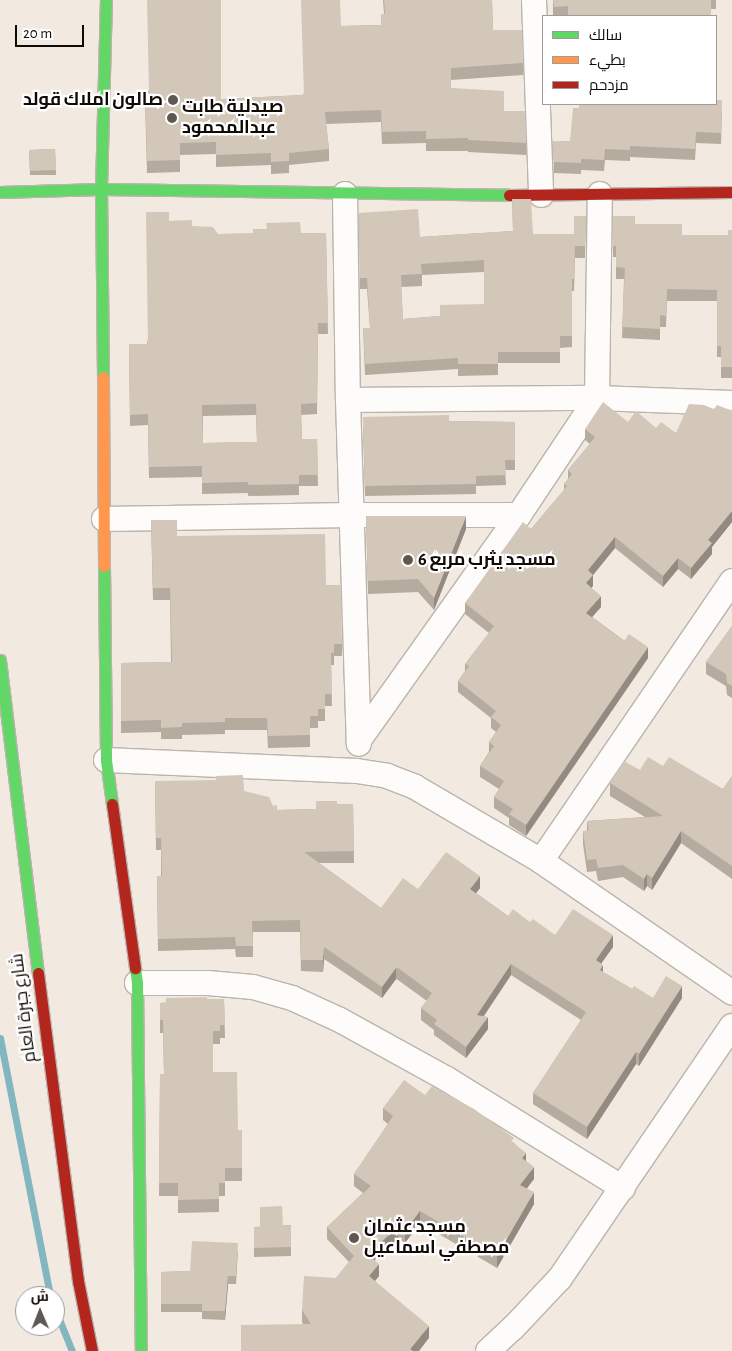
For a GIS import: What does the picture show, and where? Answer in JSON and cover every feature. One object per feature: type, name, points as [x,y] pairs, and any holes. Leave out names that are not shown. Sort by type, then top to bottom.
[{"type":"street","points":[[106,0],[101,188],[106,760],[137,984],[141,1351]]},
{"type":"street","points":[[534,0],[541,195]]},
{"type":"street","points":[[0,192],[101,188],[345,194],[541,195],[732,192]]},
{"type":"street","points":[[345,194],[348,400],[359,740],[357,771]]},
{"type":"street","points":[[359,740],[519,515],[597,398],[600,194]]},
{"type":"street","points":[[348,400],[597,398],[732,403]]},
{"type":"street","points":[[104,519],[351,515],[519,515]]},
{"type":"street","points":[[540,861],[732,581]]},
{"type":"street","name":"شارع جبرة العام","points":[[0,660],[53,1101],[78,1282],[92,1351]]},
{"type":"street","points":[[106,760],[357,771],[387,776],[415,787],[540,861],[732,994]]},
{"type":"street","points":[[137,984],[208,983],[253,987],[292,998],[340,1020],[447,1079],[623,1188]]},
{"type":"street","points":[[488,1351],[513,1328],[560,1278],[732,1026]]},
{"type":"building","points":[[147,0],[221,0],[221,99],[304,95],[301,0],[340,0],[341,26],[381,25],[381,14],[385,14],[384,0],[492,0],[493,30],[522,30],[523,63],[451,68],[451,88],[504,91],[504,111],[525,111],[526,143],[468,140],[468,138],[426,139],[426,131],[382,132],[381,110],[325,112],[329,149],[289,153],[289,161],[271,162],[271,153],[216,155],[216,142],[180,143],[180,160],[147,161],[145,90],[149,90]]},
{"type":"building","points":[[553,0],[711,0],[711,15],[568,15],[568,6],[554,7]]},
{"type":"building","points":[[717,100],[722,100],[721,133],[696,132],[695,149],[630,146],[630,150],[605,149],[604,160],[581,159],[581,163],[554,162],[553,141],[570,141],[573,108],[579,108],[579,105],[717,105]]},
{"type":"building","points":[[55,149],[56,170],[30,171],[29,150]]},
{"type":"building","points":[[512,199],[531,199],[533,234],[574,234],[574,216],[586,216],[585,246],[575,246],[574,279],[572,279],[572,336],[560,336],[560,352],[498,352],[498,364],[458,364],[458,358],[365,364],[363,328],[370,328],[367,278],[360,278],[359,213],[418,209],[420,237],[513,231]],"holes":[[[484,260],[484,304],[440,305],[440,316],[403,319],[401,275],[422,274],[421,264]]]},
{"type":"building","points":[[146,212],[169,212],[169,221],[192,220],[192,226],[213,227],[218,234],[253,233],[253,229],[267,229],[266,223],[300,222],[301,233],[326,233],[328,323],[318,323],[317,403],[301,404],[302,439],[317,439],[318,475],[299,475],[299,484],[248,485],[248,482],[202,483],[202,466],[149,467],[148,414],[130,415],[129,344],[148,344]],"holes":[[[256,404],[257,442],[203,443],[202,405]]]},
{"type":"building","points":[[613,216],[635,216],[635,224],[682,224],[682,235],[728,235],[728,230],[732,230],[732,367],[721,367],[721,346],[717,346],[717,290],[667,289],[666,316],[660,315],[660,329],[622,327],[625,268],[616,267],[616,246],[613,246]]},
{"type":"building","points":[[603,402],[628,422],[636,411],[656,428],[661,422],[676,433],[689,404],[704,405],[714,409],[717,405],[732,410],[732,511],[708,540],[712,543],[691,568],[678,558],[663,576],[615,537],[588,570],[593,575],[586,583],[601,596],[586,613],[624,641],[629,634],[648,647],[526,825],[509,814],[513,809],[494,797],[504,781],[480,766],[494,746],[489,742],[501,725],[491,717],[496,711],[458,681],[469,666],[465,664],[494,626],[465,603],[523,522],[531,529],[567,486],[564,484],[572,474],[568,470],[595,437],[585,429]]},
{"type":"building","points":[[449,415],[449,421],[515,422],[515,460],[505,460],[506,475],[476,476],[476,484],[365,486],[363,417]]},
{"type":"building","name":"مسجد يثرب مربع 6","points":[[366,516],[466,516],[434,598],[418,579],[368,581]]},
{"type":"building","points":[[151,520],[177,520],[177,536],[325,534],[326,585],[341,585],[342,644],[334,644],[334,653],[331,653],[332,694],[325,694],[325,709],[318,709],[318,716],[310,716],[310,735],[268,736],[267,718],[225,718],[225,722],[182,723],[182,727],[161,728],[161,720],[121,721],[121,663],[172,662],[170,588],[153,588]]},
{"type":"building","points":[[732,626],[732,686],[727,683],[726,674],[706,662]]},
{"type":"building","points":[[648,757],[663,766],[669,757],[723,789],[732,776],[732,866],[681,831],[652,878],[647,874],[644,879],[623,865],[598,868],[596,859],[587,860],[583,831],[589,830],[587,821],[663,816],[610,783],[624,761],[640,770]]},
{"type":"building","points":[[243,775],[244,791],[269,797],[273,806],[277,805],[277,810],[316,809],[316,801],[337,801],[337,804],[353,804],[354,851],[304,852],[381,908],[403,878],[418,889],[446,852],[480,876],[470,889],[508,916],[513,909],[530,922],[533,919],[555,935],[573,909],[613,935],[596,960],[603,965],[600,970],[632,989],[634,986],[653,998],[666,976],[682,986],[639,1054],[636,1052],[587,1127],[533,1093],[586,1012],[511,964],[477,1015],[488,1017],[466,1047],[434,1024],[437,1020],[421,1008],[432,993],[398,968],[396,968],[382,987],[324,947],[323,960],[301,960],[300,920],[252,921],[253,946],[236,946],[235,937],[158,939],[157,876],[162,876],[161,838],[156,838],[155,781],[216,780],[216,776]]},
{"type":"building","points":[[207,997],[207,999],[224,999],[225,1025],[220,1025],[220,1031],[213,1031],[213,1072],[237,1072],[238,1130],[242,1130],[242,1168],[225,1168],[225,1183],[219,1183],[219,1199],[178,1200],[178,1183],[159,1183],[160,1074],[164,1074],[163,1020],[160,1020],[160,1003],[166,1003],[166,998]]},
{"type":"building","points":[[404,1080],[425,1095],[432,1086],[474,1109],[514,1138],[511,1141],[526,1153],[522,1158],[534,1167],[520,1185],[534,1192],[497,1256],[420,1211],[405,1231],[398,1226],[368,1255],[379,1264],[369,1276],[429,1326],[410,1349],[413,1351],[241,1351],[241,1325],[311,1324],[302,1310],[304,1276],[336,1278],[354,1256],[327,1227],[371,1186],[354,1174],[393,1116],[383,1108]]},
{"type":"building","points":[[282,1206],[283,1226],[291,1225],[291,1247],[254,1248],[254,1227],[260,1227],[260,1207]]},
{"type":"building","points":[[192,1241],[238,1243],[236,1276],[228,1276],[225,1311],[202,1311],[202,1304],[161,1304],[161,1272],[190,1271]]},
{"type":"waterway","points":[[0,1038],[48,1286]]},
{"type":"waterway","points":[[65,1334],[72,1351]]},
{"type":"traffic: fast","points":[[103,377],[101,189],[106,0]]},
{"type":"traffic: fast","points":[[0,192],[101,189],[509,195]]},
{"type":"traffic: fast","points":[[104,566],[106,760],[112,804]]},
{"type":"traffic: fast","points":[[0,660],[38,973]]},
{"type":"traffic: fast","points":[[135,968],[137,983],[141,1351]]},
{"type":"traffic: slow","points":[[103,377],[104,566]]},
{"type":"traffic: jam","points":[[509,195],[732,192]]},
{"type":"traffic: jam","points":[[112,804],[135,968]]},
{"type":"traffic: jam","points":[[38,973],[78,1281],[92,1351]]},
{"type":"place","name":"صالون املاك قولد","points":[[173,100]]},
{"type":"place","name":"صيدلية طابت عبدالمحمود","points":[[172,118]]},
{"type":"place","name":"مسجد يثرب مربع 6","points":[[408,560]]},
{"type":"place","name":"مسجد عثمان مصطفي اسماعيل","points":[[354,1238]]}]
